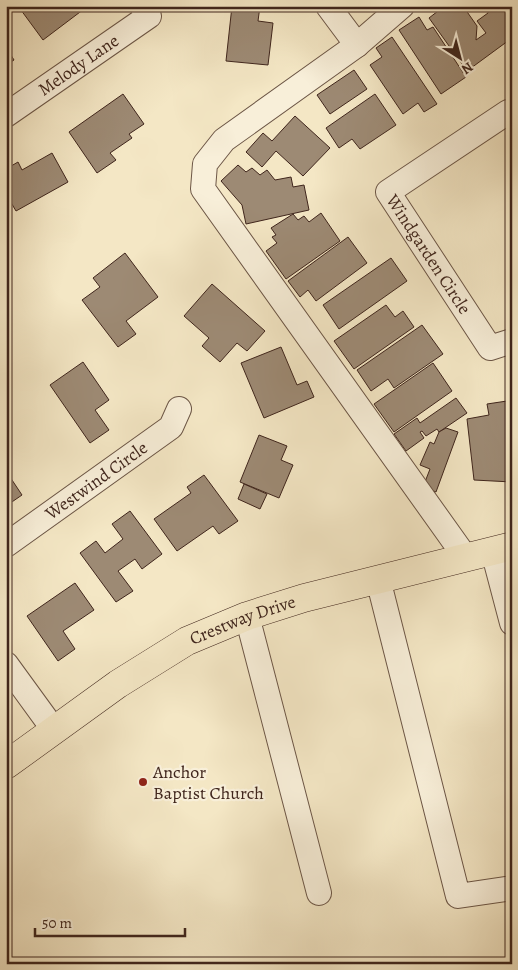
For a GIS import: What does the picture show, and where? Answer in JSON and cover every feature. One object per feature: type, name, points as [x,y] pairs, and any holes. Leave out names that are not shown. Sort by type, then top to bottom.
[{"type":"main road","name":"Crestway Drive","points":[[6,765],[118,684],[187,641],[247,616],[304,598],[503,548]]},
{"type":"street","points":[[328,6],[357,45]]},
{"type":"street","points":[[402,6],[357,45],[224,140],[205,164],[204,189],[466,558]]},
{"type":"street","name":"Melody Lane","points":[[6,115],[145,11]]},
{"type":"street","name":"Windgarden Circle","points":[[512,117],[508,112],[388,192],[490,348],[512,341]]},
{"type":"street","name":"Westwind Circle","points":[[6,545],[171,427],[179,408]]},
{"type":"street","points":[[503,548],[512,622]]},
{"type":"street","points":[[378,579],[458,896],[512,888]]},
{"type":"street","points":[[247,616],[319,893]]},
{"type":"street","points":[[6,664],[54,730]]},
{"type":"building","points":[[18,6],[88,6],[43,40]]},
{"type":"building","points":[[232,6],[260,6],[258,21],[273,23],[268,65],[226,61]]},
{"type":"building","points":[[435,6],[463,6],[477,26],[476,40],[486,33],[477,21],[488,13],[488,6],[512,6],[512,38],[467,71],[429,18],[438,11]]},
{"type":"building","points":[[419,17],[427,30],[433,27],[466,77],[441,94],[399,30]]},
{"type":"building","points":[[392,37],[437,104],[424,112],[418,103],[403,114],[370,65],[382,57],[376,48]]},
{"type":"building","points":[[6,47],[14,60],[6,65]]},
{"type":"building","points":[[354,70],[367,89],[330,114],[317,95]]},
{"type":"building","points":[[123,94],[144,124],[129,134],[132,138],[110,153],[116,160],[97,173],[69,132]]},
{"type":"building","points":[[375,94],[396,125],[360,149],[352,139],[339,148],[326,128]]},
{"type":"building","points":[[295,116],[330,148],[303,176],[276,151],[262,167],[246,152],[263,133],[272,141]]},
{"type":"building","points":[[52,153],[68,182],[16,211],[6,194],[6,169],[18,162],[22,170]]},
{"type":"building","points":[[238,165],[246,172],[252,168],[260,175],[267,170],[275,180],[291,177],[293,187],[304,185],[309,210],[246,224],[242,205],[221,181]]},
{"type":"building","points":[[321,213],[340,241],[286,279],[266,251],[277,243],[272,237],[276,235],[271,228],[293,214],[298,220],[304,216],[309,222]]},
{"type":"building","points":[[348,237],[367,263],[316,301],[308,290],[300,297],[288,281]]},
{"type":"building","points":[[125,253],[158,297],[126,321],[136,334],[118,347],[82,300],[100,287],[93,278]]},
{"type":"building","points":[[391,258],[407,281],[339,329],[323,305]]},
{"type":"building","points":[[212,284],[265,331],[247,351],[237,343],[220,362],[202,346],[209,338],[184,316]]},
{"type":"building","points":[[386,305],[395,317],[403,311],[414,327],[354,369],[334,341]]},
{"type":"building","points":[[422,325],[443,354],[394,388],[388,379],[371,391],[357,370]]},
{"type":"building","points":[[281,347],[297,385],[307,381],[314,397],[264,418],[241,363]]},
{"type":"building","points":[[83,362],[109,400],[95,410],[109,430],[90,443],[50,385]]},
{"type":"building","points":[[433,363],[452,391],[394,432],[374,404]]},
{"type":"building","points":[[456,398],[467,413],[439,432],[437,429],[426,436],[422,431],[420,432],[424,438],[406,451],[394,434],[417,418],[420,423]]},
{"type":"building","points":[[507,401],[512,427],[512,482],[474,480],[467,419],[489,415],[487,404]]},
{"type":"building","points":[[446,428],[458,432],[436,492],[423,487],[430,469],[420,465],[430,442],[434,444],[439,432]]},
{"type":"building","points":[[259,435],[287,446],[281,460],[293,465],[279,498],[240,482]]},
{"type":"building","points":[[6,471],[22,495],[6,506]]},
{"type":"building","points":[[204,475],[238,521],[219,534],[213,526],[177,551],[154,519],[191,493],[187,487]]},
{"type":"building","points":[[244,484],[267,494],[260,509],[238,499]]},
{"type":"building","points":[[130,511],[162,554],[142,569],[135,559],[118,571],[133,591],[116,602],[80,553],[96,541],[105,553],[123,539],[112,524]]},
{"type":"building","points":[[75,583],[94,610],[63,631],[75,649],[58,661],[27,616]]},
{"type":"place","name":"Anchor Baptist Church","points":[[143,782]]}]
